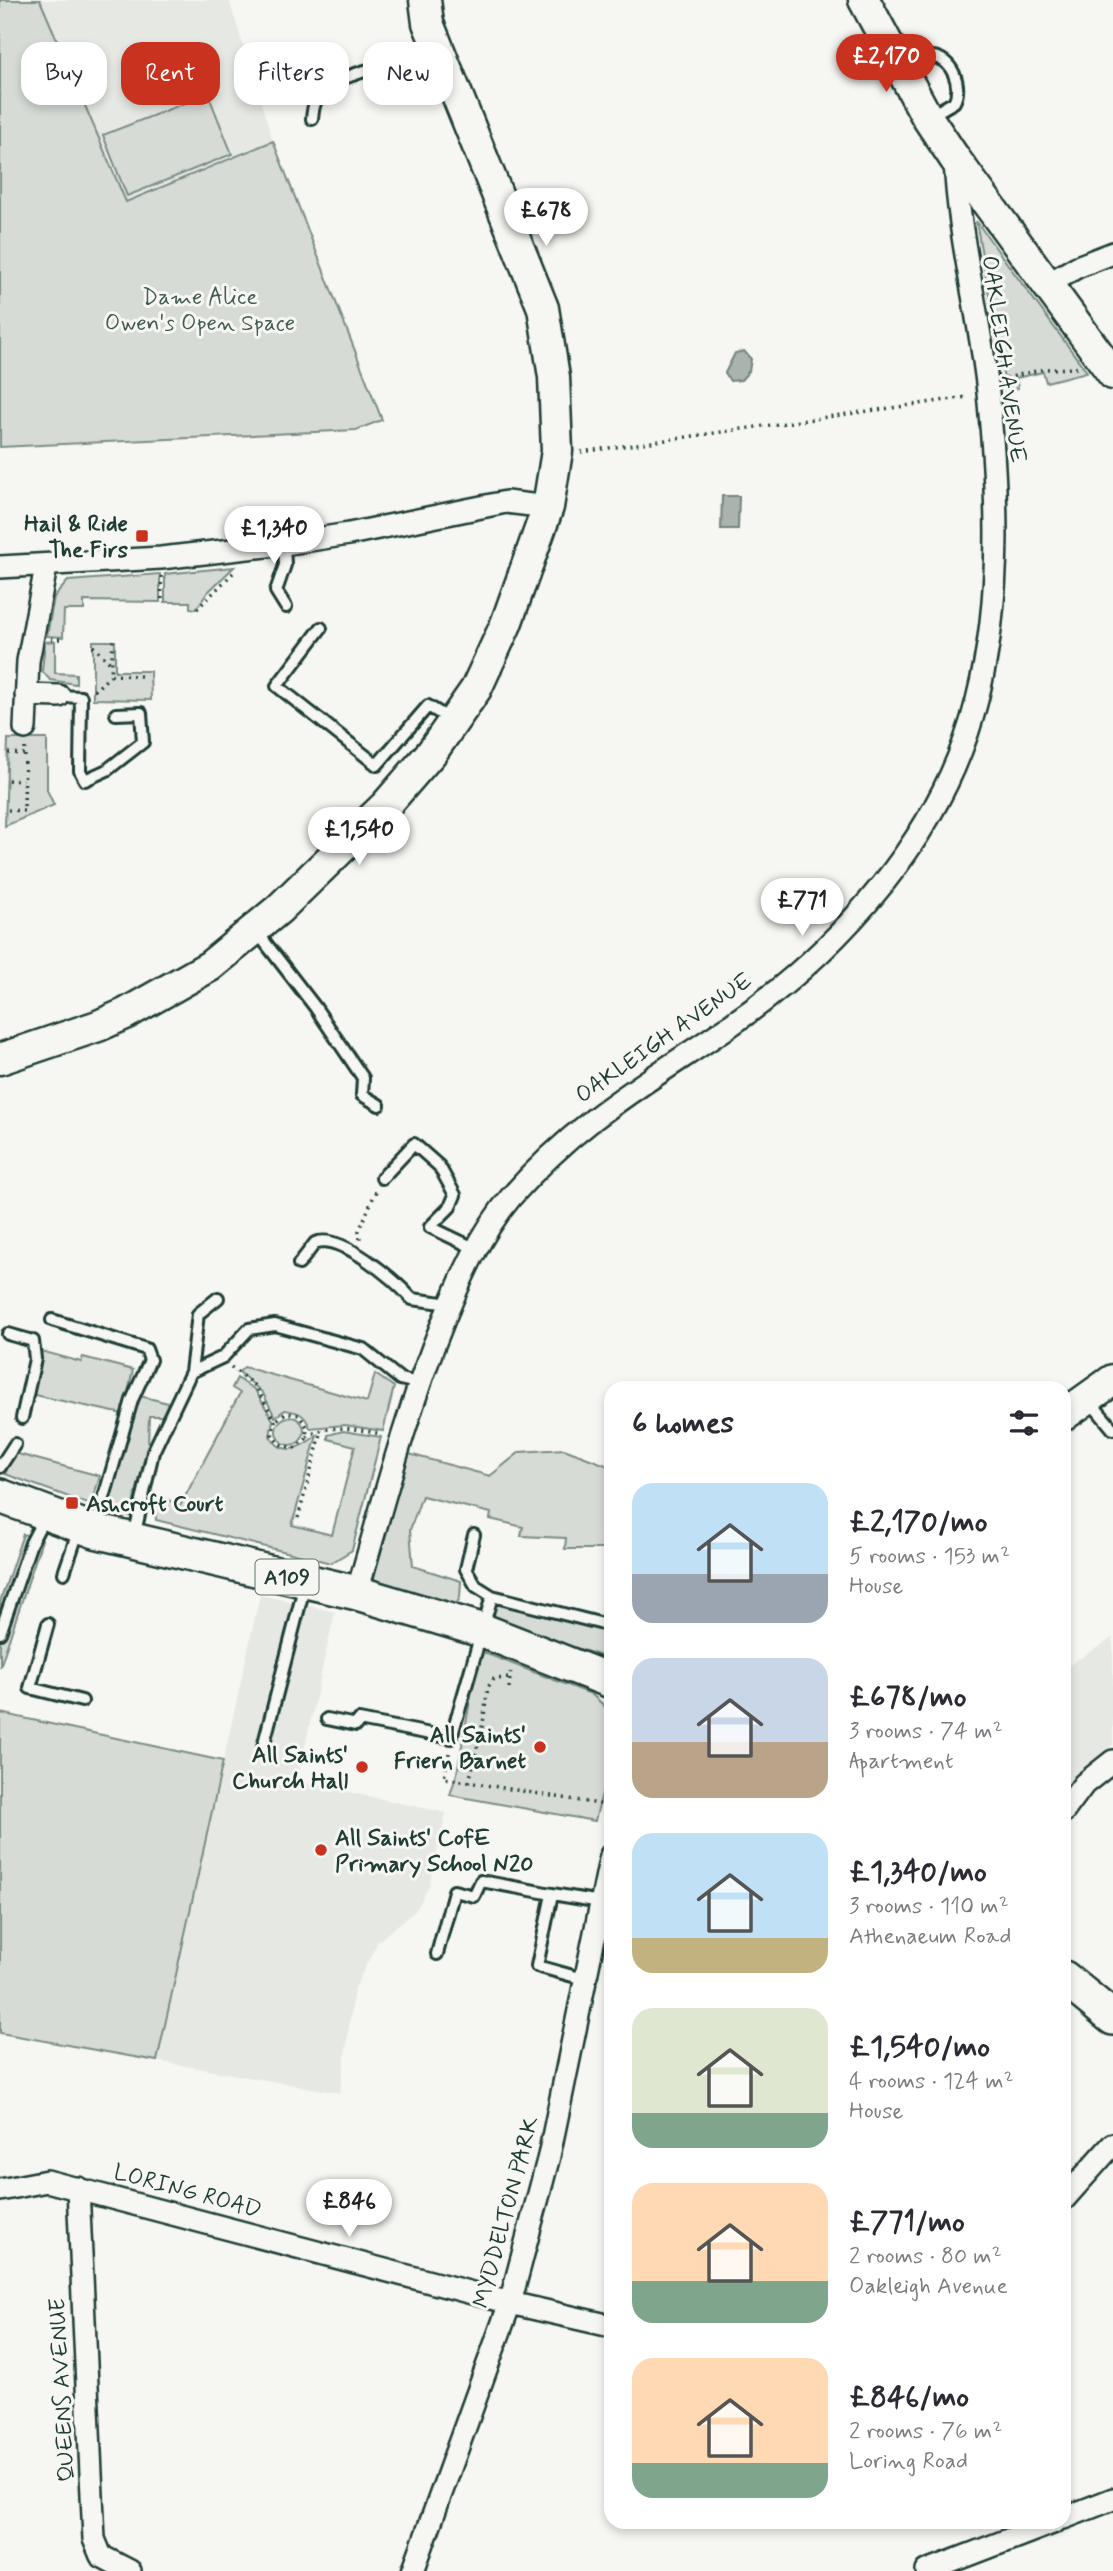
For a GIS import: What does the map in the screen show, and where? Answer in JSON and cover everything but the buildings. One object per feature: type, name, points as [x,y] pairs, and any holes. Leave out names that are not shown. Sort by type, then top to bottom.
[{"type":"main road","name":"A109","points":[[0,1496],[46,1514],[133,1541],[357,1593],[481,1630],[604,1678]]},
{"type":"main road","points":[[1071,1984],[1113,2018]]},
{"type":"street","points":[[425,0],[428,23],[436,42]]},
{"type":"street","points":[[864,0],[927,117],[1046,285],[1111,371]]},
{"type":"street","points":[[0,1059],[98,1026],[125,1014],[210,966],[255,930],[386,805],[432,752],[476,689],[506,624],[548,507],[557,451],[554,377],[543,308],[453,85]]},
{"type":"street","name":"OAKLEIGH AVENUE","points":[[357,1593],[418,1383],[476,1249],[512,1196],[575,1132],[636,1086],[730,1026],[829,941],[890,876],[942,795],[961,751],[977,702],[987,653],[995,588],[996,530],[987,388],[959,218],[955,159]]},
{"type":"street","points":[[1046,285],[1077,267],[1113,253]]},
{"type":"street","points":[[0,567],[46,567],[284,544],[506,502],[548,507]]},
{"type":"street","points":[[25,728],[28,661],[46,567]]},
{"type":"street","points":[[26,695],[59,696]]},
{"type":"street","points":[[1076,1407],[1113,1380]]},
{"type":"street","points":[[1071,1802],[1084,1784],[1113,1761]]},
{"type":"street","name":"MYDDELTON PARK","points":[[413,2571],[510,2303],[549,2156],[604,1888]]},
{"type":"street","points":[[1071,2191],[1113,2144]]},
{"type":"street","name":"LORING ROAD","points":[[0,2190],[47,2180],[510,2303],[604,2324]]},
{"type":"street","name":"QUEENS AVENUE","points":[[78,2188],[94,2539],[101,2556],[130,2571]]},
{"type":"street","points":[[1071,2515],[1113,2499]]},
{"type":"street","points":[[927,2571],[1037,2529]]},
{"type":"lane","points":[[901,67],[922,58],[937,58],[948,66],[957,81],[959,88],[954,102],[927,117]]},
{"type":"lane","points":[[312,119],[314,104],[323,90],[363,75]]},
{"type":"lane","points":[[284,544],[285,565],[276,591],[286,607]]},
{"type":"lane","points":[[321,628],[277,686],[377,765],[428,706],[454,721]]},
{"type":"lane","points":[[59,696],[81,697],[80,771],[85,780],[107,770],[143,742],[141,713],[116,714]]},
{"type":"lane","points":[[255,930],[315,1007],[363,1078],[362,1095],[379,1105]]},
{"type":"lane","points":[[382,1178],[414,1144],[439,1166],[455,1195],[450,1207],[430,1227],[476,1249]]},
{"type":"lane","points":[[299,1264],[315,1243],[331,1241],[395,1280],[412,1299],[450,1304]]},
{"type":"lane","points":[[133,1541],[153,1452],[191,1372],[198,1314],[218,1298]]},
{"type":"lane","points":[[52,1320],[146,1349],[150,1360],[132,1400],[88,1528],[64,1573]]},
{"type":"lane","points":[[191,1372],[223,1357],[249,1329],[275,1325],[363,1349],[400,1379],[418,1383]]},
{"type":"lane","points":[[8,1335],[33,1341],[35,1359],[22,1418]]},
{"type":"lane","points":[[1076,1407],[1113,1429]]},
{"type":"lane","points":[[0,1466],[15,1444]]},
{"type":"lane","points":[[0,1633],[31,1543],[46,1514]]},
{"type":"lane","points":[[474,1535],[466,1569],[476,1586],[492,1596],[604,1624]]},
{"type":"lane","points":[[263,1747],[306,1581]]},
{"type":"lane","points":[[327,1719],[356,1725],[359,1720],[451,1738],[492,1596]]},
{"type":"lane","points":[[48,1624],[30,1688],[82,1701]]},
{"type":"lane","points":[[437,1954],[454,1891],[474,1896],[481,1881],[601,1902]]},
{"type":"lane","points":[[552,1894],[537,1966],[587,1980]]},
{"type":"path","points":[[557,451],[588,452],[987,388],[1044,369],[1111,371]]},
{"type":"path","points":[[197,609],[238,568],[250,548]]},
{"type":"path","points":[[93,692],[111,675],[113,640]]},
{"type":"path","points":[[93,646],[112,665]]},
{"type":"path","points":[[111,675],[141,676]]},
{"type":"path","points":[[8,810],[24,811],[25,728]]},
{"type":"path","points":[[8,753],[25,754]]},
{"type":"path","points":[[8,780],[24,781]]},
{"type":"path","points":[[360,1245],[359,1231],[382,1178]]},
{"type":"path","points":[[223,1357],[238,1374],[256,1387],[275,1420],[272,1434],[279,1444],[294,1448],[322,1430],[344,1428],[401,1440]]},
{"type":"path","points":[[275,1420],[286,1413],[299,1415],[307,1427],[306,1439]]},
{"type":"path","points":[[298,1518],[322,1430]]},
{"type":"path","points":[[469,1782],[483,1723],[488,1687],[494,1679],[510,1678]]},
{"type":"path","points":[[451,1738],[444,1778],[604,1805]]},
{"type":"shaded area","points":[[40,0],[229,0],[242,42],[234,42],[234,105],[262,105],[273,141],[126,202],[85,105],[107,105],[107,42],[58,42]]},
{"type":"shaded area","points":[[744,351],[751,359],[749,371],[741,380],[730,381],[725,373],[735,353]]},
{"type":"shaded area","points":[[722,496],[739,496],[738,529],[721,529]]},
{"type":"shaded area","name":"All Saints' CofE Primary School N20","points":[[260,1595],[335,1612],[297,1781],[446,1813],[429,1886],[416,1910],[378,1941],[354,1990],[340,2093],[157,2061]]},
{"type":"shaded area","points":[[1113,1638],[1113,1745],[1071,1778],[1071,1664]]},
{"type":"green space","name":"Dame Alice Owen's Open Space","points":[[0,0],[40,0],[58,42],[21,42],[21,105],[85,105],[126,202],[273,141],[382,420],[356,430],[0,447]]},
{"type":"green space","points":[[180,105],[212,105],[232,154],[127,196],[103,135]]},
{"type":"green space","points":[[976,221],[1087,372],[1046,382],[1043,372],[1016,378],[1018,388],[1006,391]]},
{"type":"green space","points":[[234,567],[208,592],[196,609],[190,608],[190,602],[165,602],[165,574]]},
{"type":"green space","points":[[160,574],[160,602],[84,601],[84,610],[64,610],[63,637],[47,636],[54,597],[68,581]]},
{"type":"green space","points":[[55,641],[55,673],[76,674],[76,684],[50,680],[42,671],[45,642]]},
{"type":"green space","points":[[93,641],[115,641],[115,671],[150,671],[151,700],[93,699]]},
{"type":"green space","points":[[8,739],[47,739],[47,790],[54,805],[5,826]]},
{"type":"green space","points":[[41,1351],[81,1362],[83,1357],[133,1370],[123,1414],[30,1394]]},
{"type":"green space","points":[[244,1367],[367,1402],[375,1374],[394,1387],[383,1431],[345,1425],[310,1428],[301,1414],[285,1410],[275,1417],[263,1393],[239,1372]]},
{"type":"green space","points":[[237,1378],[255,1390],[273,1420],[270,1436],[275,1443],[292,1449],[317,1435],[292,1525],[332,1535],[355,1446],[328,1439],[328,1435],[343,1431],[381,1437],[352,1550],[331,1563],[156,1520],[154,1493],[180,1506],[240,1393],[232,1388]]},
{"type":"green space","points":[[140,1396],[168,1403],[162,1416],[149,1416],[148,1447],[130,1516],[113,1513],[105,1507],[132,1412]]},
{"type":"green space","points":[[290,1417],[300,1421],[304,1431],[300,1441],[290,1445],[280,1441],[276,1431],[280,1421]]},
{"type":"green space","points":[[564,1449],[604,1464],[604,1549],[565,1549],[566,1538],[521,1536],[523,1527],[490,1519],[491,1513],[422,1496],[410,1530],[413,1566],[461,1581],[460,1597],[456,1605],[377,1585],[372,1579],[409,1454],[490,1476],[520,1452]]},
{"type":"green space","points":[[14,1453],[100,1476],[91,1505],[5,1474]]},
{"type":"green space","points":[[23,1534],[42,1540],[0,1667],[0,1602]]},
{"type":"green space","points":[[495,1600],[604,1627],[604,1657],[492,1621],[490,1611]]},
{"type":"green space","points":[[479,1651],[591,1694],[604,1706],[604,1786],[595,1821],[450,1795],[457,1773]]},
{"type":"green space","points":[[0,1713],[223,1761],[157,2061],[0,2033]]},
{"type":"place","name":"Hail & Ride The Firs","points":[[142,536]]},
{"type":"place","name":"Ashcroft Court","points":[[72,1503]]},
{"type":"place","name":"All Saints' Friern Barnet","points":[[540,1747]]},
{"type":"place","name":"All Saints' Church Hall","points":[[362,1767]]},
{"type":"place","name":"All Saints' CofE Primary School N20","points":[[321,1850]]}]
